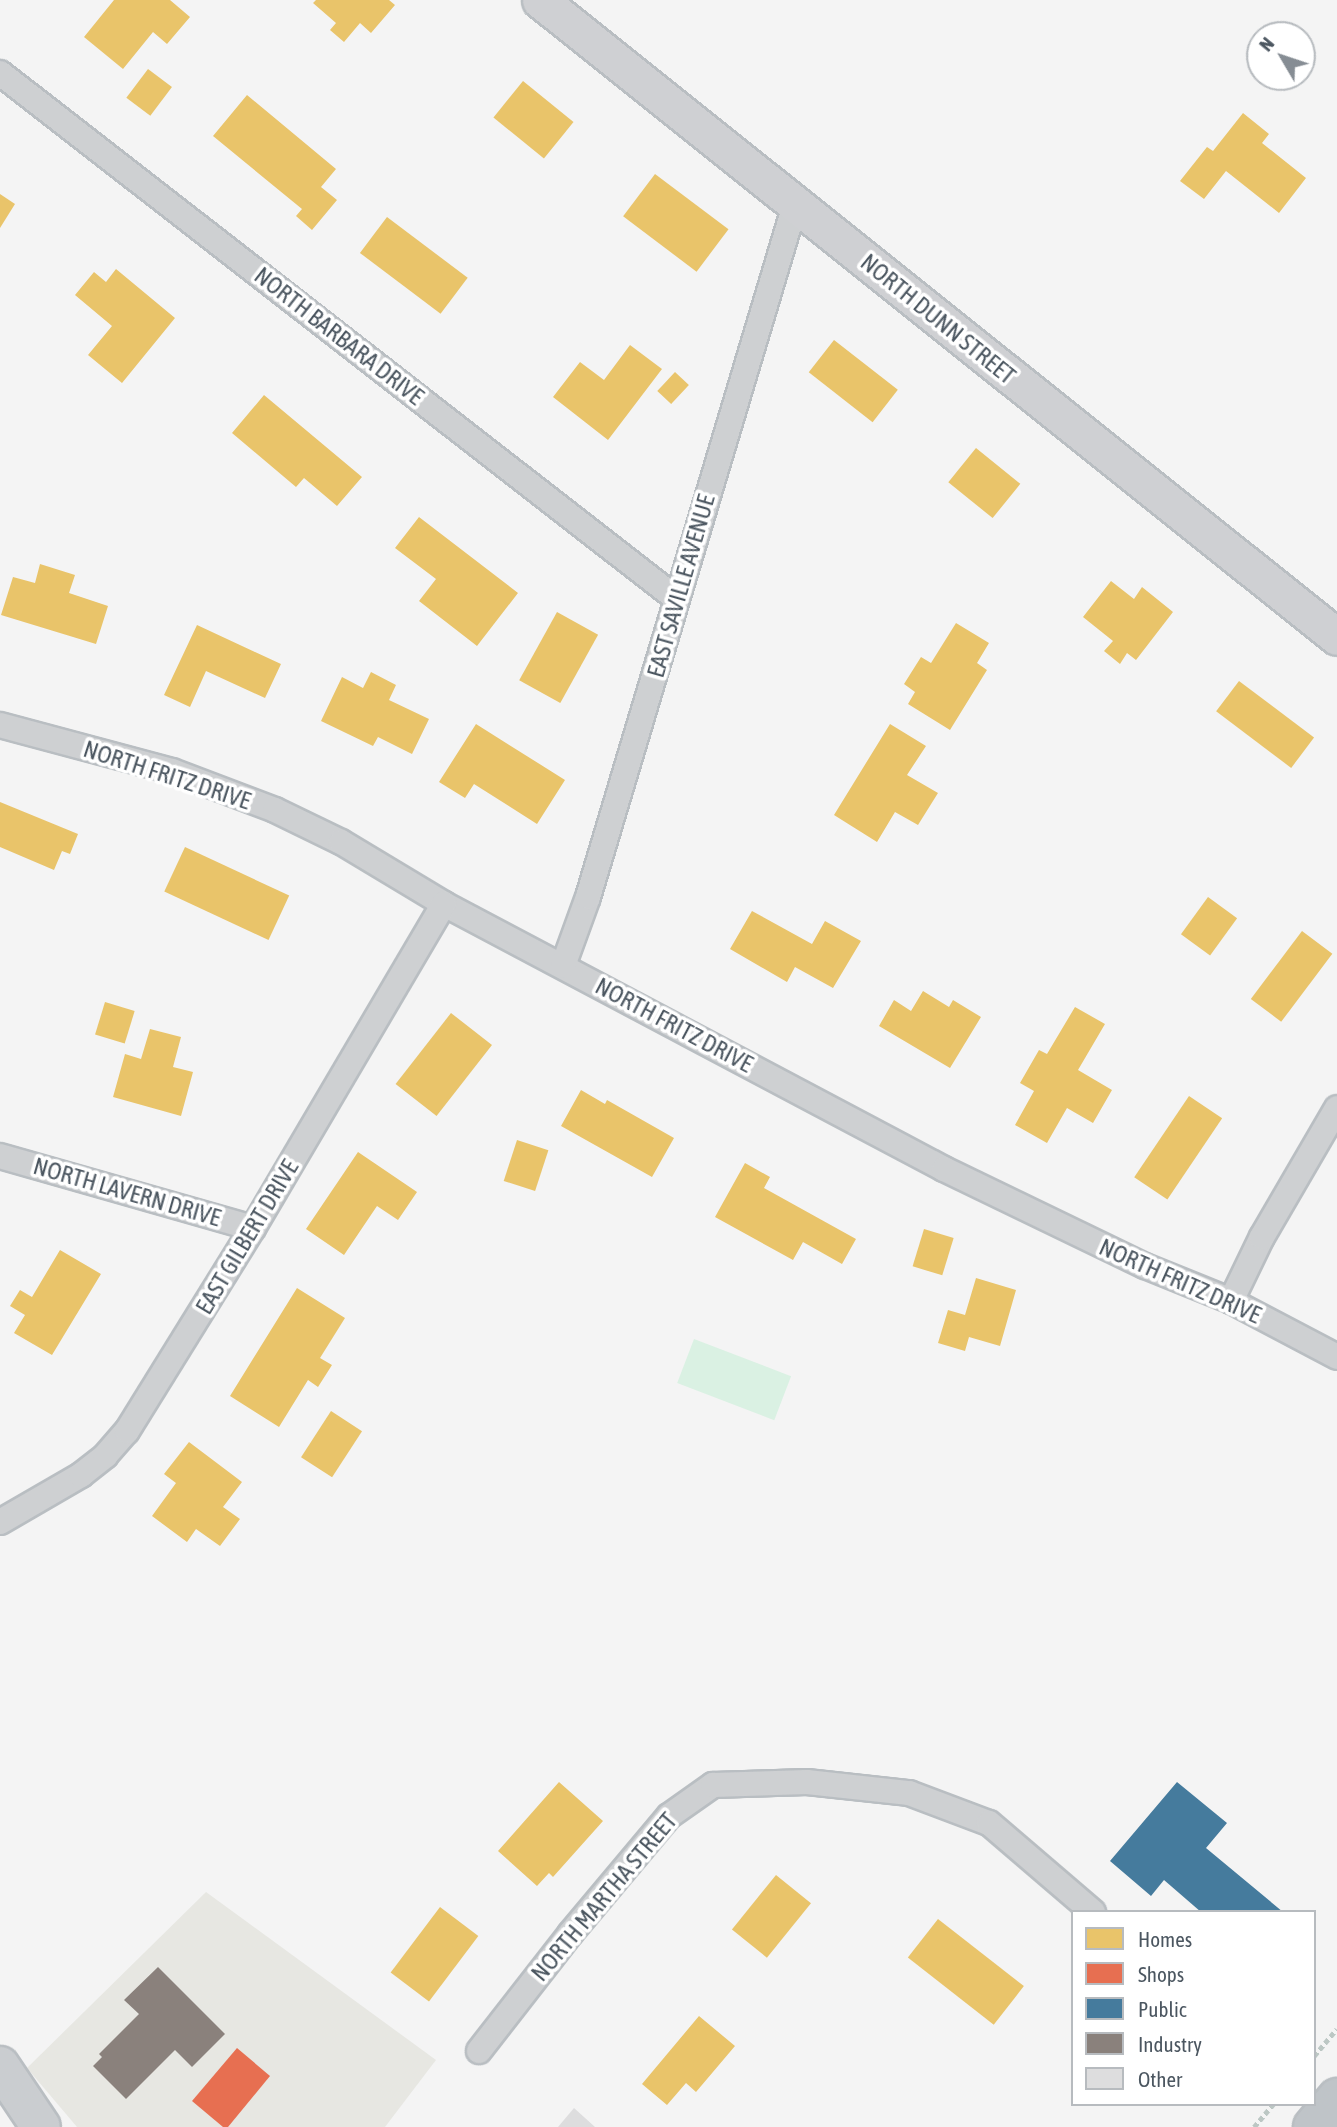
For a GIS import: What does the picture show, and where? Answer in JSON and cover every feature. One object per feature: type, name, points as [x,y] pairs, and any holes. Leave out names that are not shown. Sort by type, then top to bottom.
[{"type":"main road","points":[[0,2066],[41,2127]]},
{"type":"street","name":"NORTH DUNN STREET","points":[[540,0],[1337,637]]},
{"type":"street","name":"NORTH BARBARA DRIVE","points":[[0,73],[677,599]]},
{"type":"street","name":"EAST SAVILLE AVENUE","points":[[564,966],[592,884],[794,205]]},
{"type":"street","name":"NORTH FRITZ DRIVE","points":[[0,725],[172,771],[230,791],[341,842],[444,904],[944,1169],[1146,1266],[1231,1301],[1337,1357]]},
{"type":"street","name":"EAST GILBERT DRIVE","points":[[0,1522],[81,1475],[105,1456],[127,1431],[253,1228],[444,904]]},
{"type":"street","points":[[1231,1301],[1268,1226],[1337,1108]]},
{"type":"street","name":"NORTH LAVERN DRIVE","points":[[0,1156],[253,1228]]},
{"type":"street","name":"NORTH MARTHA STREET","points":[[479,2051],[570,1934],[669,1816],[713,1784],[807,1782],[908,1793],[989,1823],[1091,1910]]},
{"type":"path","points":[[1316,2054],[1337,2029]]},
{"type":"path","points":[[1254,2127],[1271,2106]]},
{"type":"shaded area","points":[[206,1892],[436,2060],[385,2127],[77,2127],[27,2068]]},
{"type":"green space","points":[[694,1339],[791,1376],[774,1420],[677,1383]]},
{"type":"building: Homes","points":[[114,0],[170,0],[190,17],[167,44],[153,32],[123,69],[84,37]]},
{"type":"building: Homes","points":[[316,0],[389,0],[395,5],[371,33],[360,23],[344,42],[330,30],[336,23],[313,3]]},
{"type":"building: Homes","points":[[148,69],[172,87],[150,116],[126,98]]},
{"type":"building: Homes","points":[[523,81],[574,122],[544,158],[493,118]]},
{"type":"building: Homes","points":[[247,95],[336,169],[321,187],[337,200],[312,230],[296,216],[302,209],[213,136]]},
{"type":"building: Homes","points":[[1243,113],[1269,134],[1262,143],[1306,178],[1279,213],[1226,171],[1204,199],[1180,181],[1207,147],[1213,151]]},
{"type":"building: Homes","points":[[655,174],[728,229],[697,272],[623,216]]},
{"type":"building: Homes","points":[[0,194],[15,204],[0,228]]},
{"type":"building: Homes","points":[[387,217],[468,278],[441,314],[360,253]]},
{"type":"building: Homes","points":[[116,269],[175,318],[122,383],[88,355],[112,326],[75,295],[94,272],[106,282]]},
{"type":"building: Homes","points":[[834,340],[898,390],[873,422],[809,372]]},
{"type":"building: Homes","points":[[630,345],[662,369],[608,440],[553,397],[580,362],[604,380]]},
{"type":"building: Homes","points":[[675,372],[689,385],[671,404],[657,391]]},
{"type":"building: Homes","points":[[264,395],[362,477],[337,506],[304,478],[296,487],[232,433]]},
{"type":"building: Homes","points":[[976,448],[1020,484],[993,518],[948,482]]},
{"type":"building: Homes","points":[[419,517],[518,593],[477,646],[419,601],[436,579],[395,548]]},
{"type":"building: Homes","points":[[40,564],[75,575],[69,593],[108,606],[96,644],[1,615],[13,577],[35,583]]},
{"type":"building: Homes","points":[[1111,581],[1134,599],[1142,587],[1173,612],[1136,660],[1127,653],[1120,664],[1104,651],[1113,641],[1083,617]]},
{"type":"building: Homes","points":[[557,612],[598,635],[560,703],[519,680]]},
{"type":"building: Homes","points":[[956,623],[989,643],[977,663],[987,670],[950,730],[908,704],[915,692],[904,684],[921,657],[931,663]]},
{"type":"building: Homes","points":[[197,625],[281,664],[265,698],[206,671],[190,707],[164,695]]},
{"type":"building: Homes","points":[[371,672],[396,685],[389,700],[429,719],[412,754],[378,737],[373,746],[321,721],[342,677],[363,688]]},
{"type":"building: Homes","points":[[1239,681],[1314,738],[1291,768],[1216,711]]},
{"type":"building: Homes","points":[[476,724],[565,780],[537,824],[474,784],[465,798],[439,782]]},
{"type":"building: Homes","points":[[890,724],[926,746],[907,775],[938,793],[918,825],[895,812],[877,842],[834,815]]},
{"type":"building: Homes","points":[[0,802],[78,834],[70,854],[62,851],[54,870],[0,847]]},
{"type":"building: Homes","points":[[185,847],[289,896],[269,940],[164,891]]},
{"type":"building: Homes","points":[[1208,897],[1237,918],[1210,955],[1181,934]]},
{"type":"building: Homes","points":[[752,911],[812,944],[825,921],[861,941],[833,988],[795,967],[787,982],[730,949]]},
{"type":"building: Homes","points":[[1302,931],[1332,954],[1281,1022],[1251,999]]},
{"type":"building: Homes","points":[[923,991],[949,1007],[953,1000],[981,1017],[950,1068],[879,1026],[894,1000],[911,1011]]},
{"type":"building: Homes","points":[[105,1002],[135,1011],[125,1044],[95,1035]]},
{"type":"building: Homes","points":[[1075,1007],[1105,1024],[1078,1070],[1112,1090],[1093,1123],[1067,1108],[1047,1143],[1015,1125],[1034,1091],[1020,1083],[1039,1050],[1047,1054]]},
{"type":"building: Homes","points":[[451,1013],[492,1045],[437,1116],[396,1084]]},
{"type":"building: Homes","points":[[150,1029],[181,1037],[173,1067],[193,1072],[181,1116],[113,1097],[125,1054],[141,1059]]},
{"type":"building: Homes","points":[[581,1090],[605,1104],[607,1100],[674,1138],[652,1177],[561,1126]]},
{"type":"building: Homes","points":[[1189,1096],[1222,1118],[1167,1200],[1134,1177]]},
{"type":"building: Homes","points":[[517,1140],[548,1150],[535,1191],[504,1181]]},
{"type":"building: Homes","points":[[358,1152],[417,1192],[398,1220],[377,1206],[344,1255],[306,1229]]},
{"type":"building: Homes","points":[[745,1163],[770,1177],[764,1188],[856,1239],[842,1264],[803,1242],[793,1260],[715,1217]]},
{"type":"building: Homes","points":[[924,1229],[954,1238],[942,1275],[913,1266]]},
{"type":"building: Homes","points":[[60,1250],[101,1274],[52,1355],[14,1333],[25,1315],[10,1306],[20,1290],[32,1297]]},
{"type":"building: Homes","points":[[976,1278],[1016,1290],[1000,1346],[969,1337],[965,1351],[938,1343],[948,1310],[965,1315]]},
{"type":"building: Homes","points":[[297,1288],[345,1318],[320,1358],[332,1365],[318,1387],[308,1380],[279,1427],[230,1396]]},
{"type":"building: Homes","points":[[331,1411],[362,1431],[332,1477],[301,1457]]},
{"type":"building: Homes","points":[[189,1442],[242,1482],[223,1507],[240,1519],[220,1546],[196,1529],[187,1542],[152,1516],[176,1483],[164,1474]]},
{"type":"building: Homes","points":[[559,1782],[603,1821],[553,1877],[549,1873],[537,1886],[498,1851]]},
{"type":"building: Homes","points":[[776,1875],[811,1903],[767,1958],[732,1929]]},
{"type":"building: Homes","points":[[440,1907],[478,1936],[429,2001],[391,1972]]},
{"type":"building: Homes","points":[[938,1919],[1024,1986],[994,2025],[908,1958]]},
{"type":"building: Homes","points":[[699,2016],[735,2046],[696,2092],[686,2083],[667,2105],[642,2084]]},
{"type":"building: Shops","points":[[237,2048],[270,2076],[228,2127],[223,2127],[192,2101]]},
{"type":"building: Public","points":[[1177,1782],[1227,1823],[1206,1848],[1281,1910],[1199,1910],[1164,1880],[1151,1896],[1110,1861]]},
{"type":"building: Industry","points":[[158,1967],[225,2034],[192,2067],[175,2050],[126,2099],[93,2066],[102,2057],[99,2054],[139,2014],[124,2000]]},
{"type":"building: Other","points":[[574,2108],[595,2127],[558,2127]]}]
